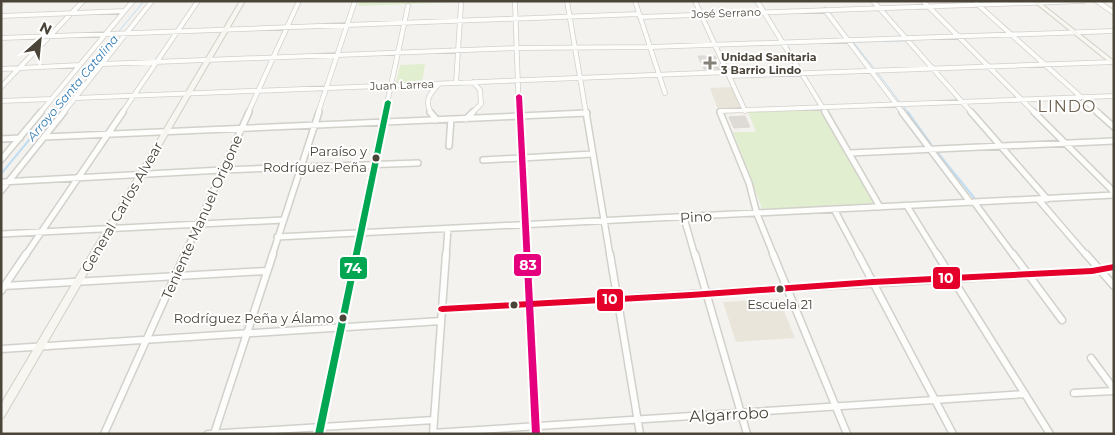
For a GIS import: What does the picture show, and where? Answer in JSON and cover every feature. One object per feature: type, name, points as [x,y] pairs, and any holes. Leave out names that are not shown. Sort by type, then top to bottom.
[{"type":"street","points":[[1,87],[83,1]]},
{"type":"street","points":[[1,160],[133,1]]},
{"type":"street","points":[[1,191],[152,1]]},
{"type":"street","points":[[2,288],[135,96],[198,1]]},
{"type":"street","name":"General Carlos Alvear","points":[[1,414],[243,1]]},
{"type":"street","name":"Teniente Manuel Origone","points":[[104,434],[299,1]]},
{"type":"street","points":[[214,434],[355,1]]},
{"type":"street","points":[[567,1],[640,434]]},
{"type":"street","points":[[635,1],[664,93]]},
{"type":"street","points":[[695,1],[745,111]]},
{"type":"street","points":[[756,1],[850,153],[880,207]]},
{"type":"street","points":[[872,1],[1047,199]]},
{"type":"street","points":[[923,1],[1114,193]]},
{"type":"street","name":"José Serrano","points":[[1,38],[515,18],[702,14],[976,3],[1083,1]]},
{"type":"street","points":[[1097,1],[1114,13]]},
{"type":"street","points":[[1036,2],[1113,63]]},
{"type":"street","points":[[515,3],[536,430]]},
{"type":"street","points":[[976,3],[1114,127]]},
{"type":"street","points":[[456,83],[461,4]]},
{"type":"street","points":[[319,434],[408,6]]},
{"type":"street","points":[[825,10],[1062,320]]},
{"type":"street","points":[[1,16],[125,11]]},
{"type":"street","points":[[103,64],[516,48],[650,47],[1114,30]]},
{"type":"street","name":"Juan Larrea","points":[[76,98],[659,74],[801,73],[1113,63]]},
{"type":"street","points":[[1,69],[80,65]]},
{"type":"street","points":[[466,119],[482,104],[480,90],[473,82]]},
{"type":"street","points":[[437,120],[428,110],[427,100],[428,95],[440,83]]},
{"type":"street","points":[[847,434],[757,214],[749,183],[720,111],[1114,96]]},
{"type":"street","points":[[1,101],[51,99]]},
{"type":"street","points":[[44,137],[587,113]]},
{"type":"street","points":[[449,146],[451,119]]},
{"type":"street","points":[[1,139],[20,138]]},
{"type":"street","points":[[850,153],[1114,141]]},
{"type":"street","points":[[483,160],[594,154]]},
{"type":"street","points":[[2,182],[301,166],[418,162]]},
{"type":"street","name":"Pino","points":[[277,237],[1038,200],[1114,193]]},
{"type":"street","points":[[1038,200],[1114,286]]},
{"type":"street","points":[[907,206],[1050,434]]},
{"type":"street","points":[[834,209],[953,434]]},
{"type":"street","points":[[684,218],[747,434]]},
{"type":"street","points":[[1,234],[283,220]]},
{"type":"street","points":[[433,433],[448,229]]},
{"type":"street","points":[[442,309],[617,300],[788,287],[1092,271],[1099,268],[1114,267]]},
{"type":"street","points":[[2,288],[266,271]]},
{"type":"street","points":[[1,349],[148,338],[441,321]]},
{"type":"street","points":[[1091,358],[1114,390]]},
{"type":"street","points":[[1074,393],[1114,390]]},
{"type":"street","name":"Algarrobo","points":[[433,433],[536,430],[638,420],[1025,394]]},
{"type":"street","points":[[208,434],[434,420]]},
{"type":"shaded area","points":[[733,87],[742,109],[718,110],[710,88]]},
{"type":"shaded area","points":[[779,299],[795,338],[736,342],[723,302]]},
{"type":"green space","points":[[360,1],[484,1],[358,6]]},
{"type":"green space","points":[[425,64],[422,83],[396,84],[400,65]]},
{"type":"green space","points":[[818,110],[822,112],[876,204],[873,206],[763,211],[733,132],[756,132],[748,112]]},
{"type":"building","name":"Unidad Sanitaria 3 Barrio Lindo","points":[[698,56],[715,56],[721,69],[704,69]]},
{"type":"building","points":[[745,116],[750,127],[734,128],[729,117]]},
{"type":"waterway","name":"Arroyo Santa Catalina","points":[[51,113],[144,1]]},
{"type":"waterway","points":[[874,68],[853,42],[905,41]]},
{"type":"waterway","points":[[877,72],[899,101]]},
{"type":"waterway","points":[[904,107],[909,113]]},
{"type":"waterway","name":"Arroyo Santa Catalina","points":[[1,174],[52,112]]},
{"type":"waterway","points":[[908,112],[931,144]]},
{"type":"waterway","points":[[938,153],[976,200]]},
{"type":"transit line","name":"83","points":[[519,96],[536,434]]},
{"type":"transit line","name":"74","points":[[319,434],[388,102]]},
{"type":"transit line","name":"10","points":[[442,309],[691,295],[873,282],[1092,271],[1114,267]]},
{"type":"place","name":"Unidad Sanitaria 3 Barrio Lindo","points":[[710,63]]},
{"type":"place","name":"Paraíso y Rodríguez Peña","points":[[376,158]]},
{"type":"place","name":"Escuela 21","points":[[780,289]]},
{"type":"place","name":"Rodríguez Peña y Álamo","points":[[343,318]]},
{"type":"district","name":"LINDO","points":[[1067,106]]}]
